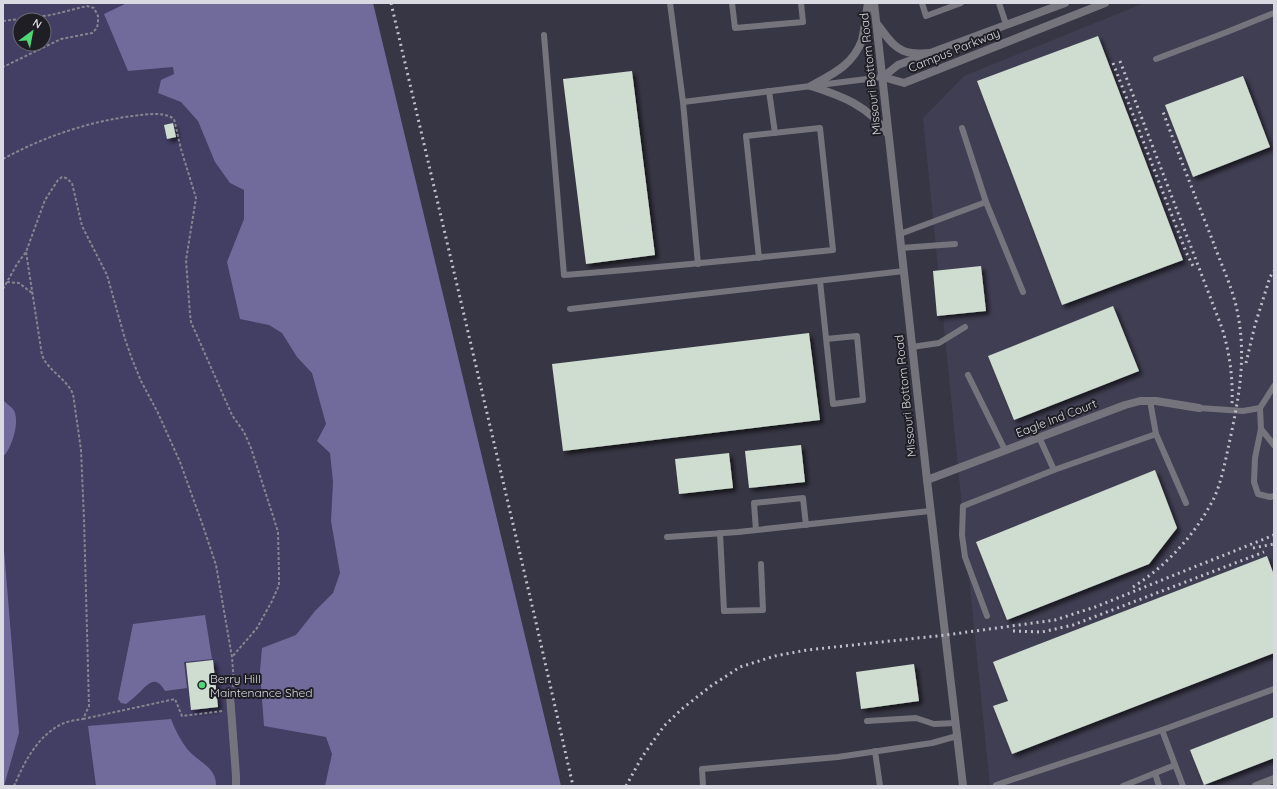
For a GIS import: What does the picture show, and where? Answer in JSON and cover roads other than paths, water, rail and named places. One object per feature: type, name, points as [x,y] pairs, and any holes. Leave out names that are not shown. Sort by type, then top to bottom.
[{"type":"street","points":[[811,86],[839,71],[855,55],[862,39],[868,3]]},
{"type":"street","name":"Missouri Bottom Road","points":[[874,3],[930,511],[963,786]]},
{"type":"street","name":"Campus Parkway","points":[[883,77],[898,65],[1065,3]]},
{"type":"street","name":"Campus Parkway","points":[[883,77],[904,83],[1104,3]]},
{"type":"street","points":[[877,24],[888,40],[897,48],[910,53],[932,53]]},
{"type":"street","points":[[811,86],[839,95],[859,106],[872,116],[889,136]]},
{"type":"street","name":"Eagle Ind Court","points":[[927,480],[1124,405],[1140,401],[1150,401],[1199,408]]},
{"type":"street","points":[[230,694],[236,786]]},
{"type":"street","points":[[1256,786],[1274,779]]},
{"type":"lane","points":[[670,3],[683,102],[698,264]]},
{"type":"lane","points":[[732,3],[735,28],[803,22],[801,3]]},
{"type":"lane","points":[[922,3],[926,16],[961,3]]},
{"type":"lane","points":[[999,3],[1006,24]]},
{"type":"lane","points":[[1156,59],[1274,13]]},
{"type":"lane","points":[[544,35],[564,275],[698,264],[759,258],[833,250],[820,128],[746,136],[759,258]]},
{"type":"lane","points":[[683,102],[883,77]]},
{"type":"lane","points":[[769,91],[775,133]]},
{"type":"lane","points":[[962,128],[986,202],[1023,292]]},
{"type":"lane","points":[[900,234],[986,202]]},
{"type":"lane","points":[[901,248],[955,244]]},
{"type":"lane","points":[[570,309],[904,271]]},
{"type":"lane","points":[[820,281],[826,339],[833,404],[863,400],[857,336],[826,339]]},
{"type":"lane","points":[[912,347],[938,342],[965,327]]},
{"type":"lane","points":[[968,376],[1005,450]]},
{"type":"lane","points":[[1274,386],[1260,408],[1261,429],[1255,458],[1254,482],[1258,494],[1270,497],[1274,496]]},
{"type":"lane","points":[[1150,401],[1156,434],[1186,504]]},
{"type":"lane","points":[[1199,408],[1243,411],[1260,408]]},
{"type":"lane","points":[[1261,429],[1274,445]]},
{"type":"lane","points":[[988,616],[965,557],[962,536],[963,506],[1054,470],[1156,434]]},
{"type":"lane","points":[[1039,437],[1054,470]]},
{"type":"lane","points":[[756,530],[754,503],[803,498],[806,525]]},
{"type":"lane","points":[[667,537],[756,530],[930,511]]},
{"type":"lane","points":[[720,533],[724,611],[763,610],[761,564]]},
{"type":"lane","points":[[996,785],[1162,730],[1274,689]]},
{"type":"lane","points":[[867,721],[916,718],[934,724],[956,723]]},
{"type":"lane","points":[[1162,730],[1183,786]]},
{"type":"lane","points":[[703,786],[702,769],[838,757],[932,743],[957,736]]},
{"type":"lane","points":[[875,751],[880,786]]},
{"type":"lane","points":[[1123,786],[1175,765]]},
{"type":"lane","points":[[1155,773],[1159,786]]},
{"type":"railway","points":[[391,3],[573,786]]},
{"type":"railway","points":[[1120,61],[1222,328],[1230,366],[1232,405]]},
{"type":"railway","points":[[1113,63],[1186,252],[1194,268]]},
{"type":"railway","points":[[1133,587],[1157,570],[1178,550],[1205,515],[1212,502],[1218,488],[1224,466],[1236,410],[1242,360],[1240,327],[1235,301],[1162,109]]},
{"type":"railway","points":[[1246,363],[1255,325],[1270,277],[1274,271]]},
{"type":"railway","points":[[626,786],[642,757],[664,726],[683,708],[711,686],[740,667],[775,656],[807,650],[946,635],[1055,620],[1095,607],[1274,535]]},
{"type":"railway","points":[[1253,548],[1274,544]]},
{"type":"railway","points":[[1013,631],[1042,632],[1073,625],[1264,552]]},
{"type":"place","name":"Berry Hill Maintenance Shed","points":[[202,685]]}]
